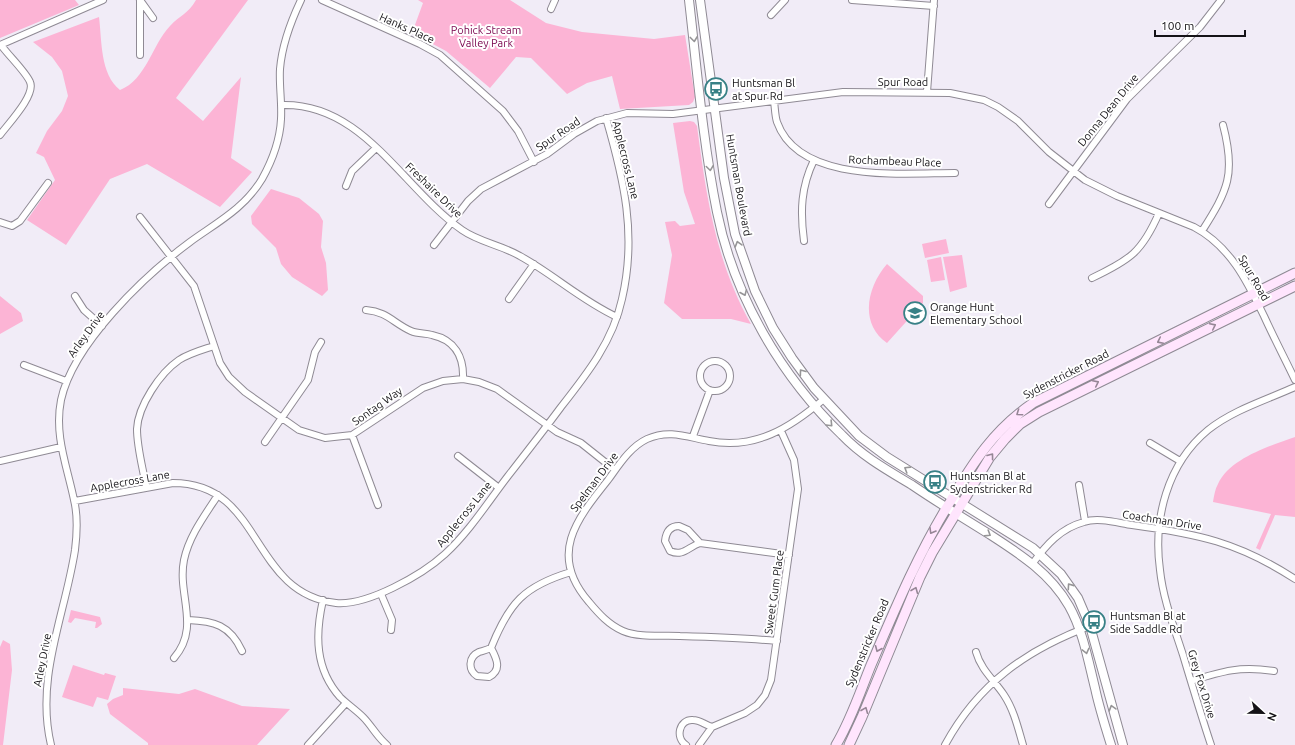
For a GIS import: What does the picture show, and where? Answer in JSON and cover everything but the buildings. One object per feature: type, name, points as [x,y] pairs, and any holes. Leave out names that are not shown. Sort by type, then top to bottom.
[{"type":"main road","name":"Sydenstricker Road","points":[[836,745],[849,718],[908,577],[946,507],[983,449],[1014,416],[1032,403],[1295,273]]},
{"type":"main road","name":"Sydenstricker Road","points":[[849,745],[920,577],[961,503],[990,457],[1005,439],[1020,424],[1039,412],[1295,286]]},
{"type":"street","points":[[0,135],[28,98],[31,91],[30,82],[1,45],[103,0]]},
{"type":"street","points":[[140,0],[153,18]]},
{"type":"street","points":[[140,0],[140,55]]},
{"type":"street","name":"Arley Drive","points":[[51,745],[46,714],[45,695],[48,673],[74,557],[77,524],[75,501],[61,447],[59,432],[59,413],[66,381],[78,360],[102,326],[136,288],[172,256],[229,216],[256,187],[268,168],[276,148],[281,120],[280,67],[283,50],[301,0]]},
{"type":"street","name":"Hanks Place","points":[[322,0],[420,44],[440,55],[503,111],[518,131],[534,162]]},
{"type":"street","points":[[551,9],[555,0]]},
{"type":"street","points":[[689,0],[702,110],[717,213],[730,258],[745,296],[763,333],[786,370],[815,407],[842,436],[862,453],[1033,563],[1044,573],[1063,597],[1079,630],[1111,745]]},
{"type":"street","name":"Huntsman Boulevard","points":[[700,0],[728,202],[735,234],[747,270],[762,306],[783,344],[824,399],[850,428],[869,444],[1040,553],[1061,574],[1070,586],[1085,612],[1123,745]]},
{"type":"street","points":[[771,15],[784,0]]},
{"type":"street","points":[[852,0],[934,3],[927,92]]},
{"type":"street","name":"Donna Dean Drive","points":[[1049,204],[1127,99],[1200,27],[1221,0]]},
{"type":"street","name":"Spur Road","points":[[434,245],[468,201],[481,189],[534,162],[552,151],[586,126],[606,118],[627,113],[673,114],[844,92],[927,92],[967,95],[998,107],[1018,121],[1050,152],[1073,171],[1100,188],[1202,231],[1229,255],[1241,271],[1295,380]]},
{"type":"street","name":"Rochambeau Place","points":[[774,101],[776,117],[784,136],[793,147],[814,160],[835,167],[862,172],[955,173]]},
{"type":"street","name":"Freshaire Drive","points":[[281,105],[302,106],[332,116],[361,133],[451,222],[473,236],[515,253],[601,309],[617,317]]},
{"type":"street","name":"Applecross Lane","points":[[75,501],[173,483],[187,484],[204,488],[228,502],[238,512],[263,552],[276,569],[301,590],[323,600],[337,603],[354,602],[381,594],[444,555],[464,534],[596,361],[609,337],[617,317],[626,279],[629,232],[624,185],[606,118]]},
{"type":"street","points":[[1202,231],[1220,203],[1229,175],[1228,145],[1223,125]]},
{"type":"street","points":[[346,186],[352,171],[376,148]]},
{"type":"street","points":[[804,241],[801,215],[802,194],[808,172],[814,160]]},
{"type":"street","points":[[0,222],[12,226],[20,220],[48,183]]},
{"type":"street","points":[[1092,278],[1120,264],[1136,251],[1146,240],[1159,213]]},
{"type":"street","name":"Sontag Way","points":[[140,217],[194,286],[220,363],[232,381],[299,430],[316,437],[332,438],[352,435],[423,388],[443,381],[463,379],[479,382],[497,389],[548,425],[581,443],[615,470]]},
{"type":"street","points":[[509,299],[534,264]]},
{"type":"street","points":[[75,296],[84,310],[102,326]]},
{"type":"street","points":[[366,310],[380,312],[410,331],[435,336],[448,342],[456,350],[462,362],[463,379]]},
{"type":"street","points":[[265,442],[308,380],[315,352],[321,342]]},
{"type":"street","points":[[146,487],[137,434],[138,420],[143,406],[163,376],[174,364],[189,355],[214,346]]},
{"type":"street","points":[[720,362],[729,370],[728,383],[719,390],[710,390],[701,382],[702,369],[707,363],[720,362]]},
{"type":"street","points":[[24,365],[66,381]]},
{"type":"street","name":"Grey Fox Drive","points":[[1210,745],[1162,584],[1159,557],[1160,529],[1165,496],[1180,461],[1198,438],[1220,422],[1295,387]]},
{"type":"street","points":[[693,436],[710,390]]},
{"type":"street","name":"Spelman Drive","points":[[777,641],[735,637],[646,635],[626,632],[608,623],[594,609],[579,590],[571,572],[569,551],[574,527],[583,512],[633,449],[647,439],[666,434],[693,436],[715,442],[740,443],[766,437],[781,431],[824,399]]},
{"type":"street","name":"Sweet Gum Place","points":[[712,727],[745,713],[762,700],[772,680],[798,480],[794,460],[781,431]]},
{"type":"street","points":[[352,435],[378,505]]},
{"type":"street","points":[[1150,443],[1180,461]]},
{"type":"street","points":[[0,461],[61,447]]},
{"type":"street","points":[[458,456],[499,488]]},
{"type":"street","points":[[1079,485],[1085,521]]},
{"type":"street","points":[[174,658],[183,644],[188,620],[182,576],[184,560],[191,540],[218,495]]},
{"type":"street","name":"Coachman Drive","points":[[1033,563],[1049,543],[1063,531],[1085,521],[1110,522],[1201,536],[1236,547],[1269,562],[1295,579]]},
{"type":"street","points":[[700,543],[688,530],[679,526],[672,527],[665,536],[668,548],[678,553],[684,552],[692,545],[700,543],[789,555]]},
{"type":"street","points":[[491,648],[498,664],[496,671],[489,677],[477,676],[472,671],[470,666],[473,656],[491,648],[504,619],[518,599],[543,581],[571,572]]},
{"type":"street","points":[[381,594],[392,620],[391,630]]},
{"type":"street","points":[[323,600],[317,630],[319,654],[328,680],[346,703],[364,718],[376,734],[387,745]]},
{"type":"street","points":[[188,620],[207,621],[222,627],[236,638],[242,650]]},
{"type":"street","points":[[945,745],[968,708],[1004,672],[1035,650],[1090,626]]},
{"type":"street","points":[[976,652],[979,663],[1010,706],[1023,745]]},
{"type":"street","points":[[1191,681],[1238,668],[1274,671]]},
{"type":"street","points":[[308,745],[346,703]]},
{"type":"street","points":[[686,745],[680,738],[682,725],[694,720],[712,727],[699,745]]},
{"type":"green space","points":[[0,0],[75,0],[79,5],[0,38]]},
{"type":"green space","points":[[196,0],[248,0],[176,98],[203,121],[241,77],[231,158],[252,172],[220,207],[147,164],[110,179],[66,245],[27,220],[55,180],[44,157],[36,153],[47,131],[62,111],[68,96],[62,71],[52,57],[33,42],[99,17],[105,66],[113,83],[120,90],[129,85],[136,78],[170,26],[190,8]]},
{"type":"green space","name":"Pohick Stream Valley Park","points":[[418,0],[510,0],[546,23],[582,32],[654,39],[685,35],[695,97],[693,102],[689,105],[620,109],[612,76],[587,83],[567,94],[531,58],[516,57],[490,88],[446,51],[412,33],[423,3]]},
{"type":"green space","points":[[694,122],[697,126],[704,177],[714,228],[721,253],[739,301],[751,324],[731,319],[682,319],[664,303],[672,255],[665,222],[675,221],[680,226],[695,224],[684,192],[673,123]]},
{"type":"green space","points":[[271,189],[299,198],[319,214],[323,221],[321,247],[326,263],[328,290],[322,296],[292,277],[281,264],[276,248],[252,224],[251,216]]},
{"type":"green space","points":[[946,239],[949,253],[925,258],[922,244]]},
{"type":"green space","points":[[962,255],[967,287],[950,292],[943,257]]},
{"type":"green space","points":[[941,257],[945,280],[931,282],[927,260]]},
{"type":"green space","points":[[887,264],[923,296],[923,303],[887,343],[878,335],[872,325],[869,315],[869,305],[875,283]]},
{"type":"green space","points":[[0,296],[21,313],[23,321],[0,334]]},
{"type":"green space","points":[[1295,437],[1295,517],[1275,515],[1260,550],[1256,548],[1271,514],[1213,502],[1215,490],[1224,475],[1241,460],[1263,449]]},
{"type":"green space","points":[[71,610],[100,617],[102,624],[95,628],[96,622],[75,618],[71,623],[68,622]]},
{"type":"green space","points":[[3,640],[10,644],[12,670],[3,745],[0,745],[0,647]]},
{"type":"green space","points":[[73,665],[104,675],[105,673],[116,676],[108,700],[97,697],[93,707],[62,697]]},
{"type":"green space","points":[[123,688],[179,694],[195,689],[242,706],[290,709],[257,745],[148,745],[148,743],[110,714],[107,704],[113,699],[123,695]]},
{"type":"place","name":"Huntsman Bl at Spur Rd","points":[[716,89]]},
{"type":"place","name":"Orange Hunt Elementary School","points":[[915,313]]},
{"type":"place","name":"Huntsman Bl at Sydenstricker Rd","points":[[935,482]]},
{"type":"place","name":"Huntsman Bl at Side Saddle Rd","points":[[1094,622]]}]
